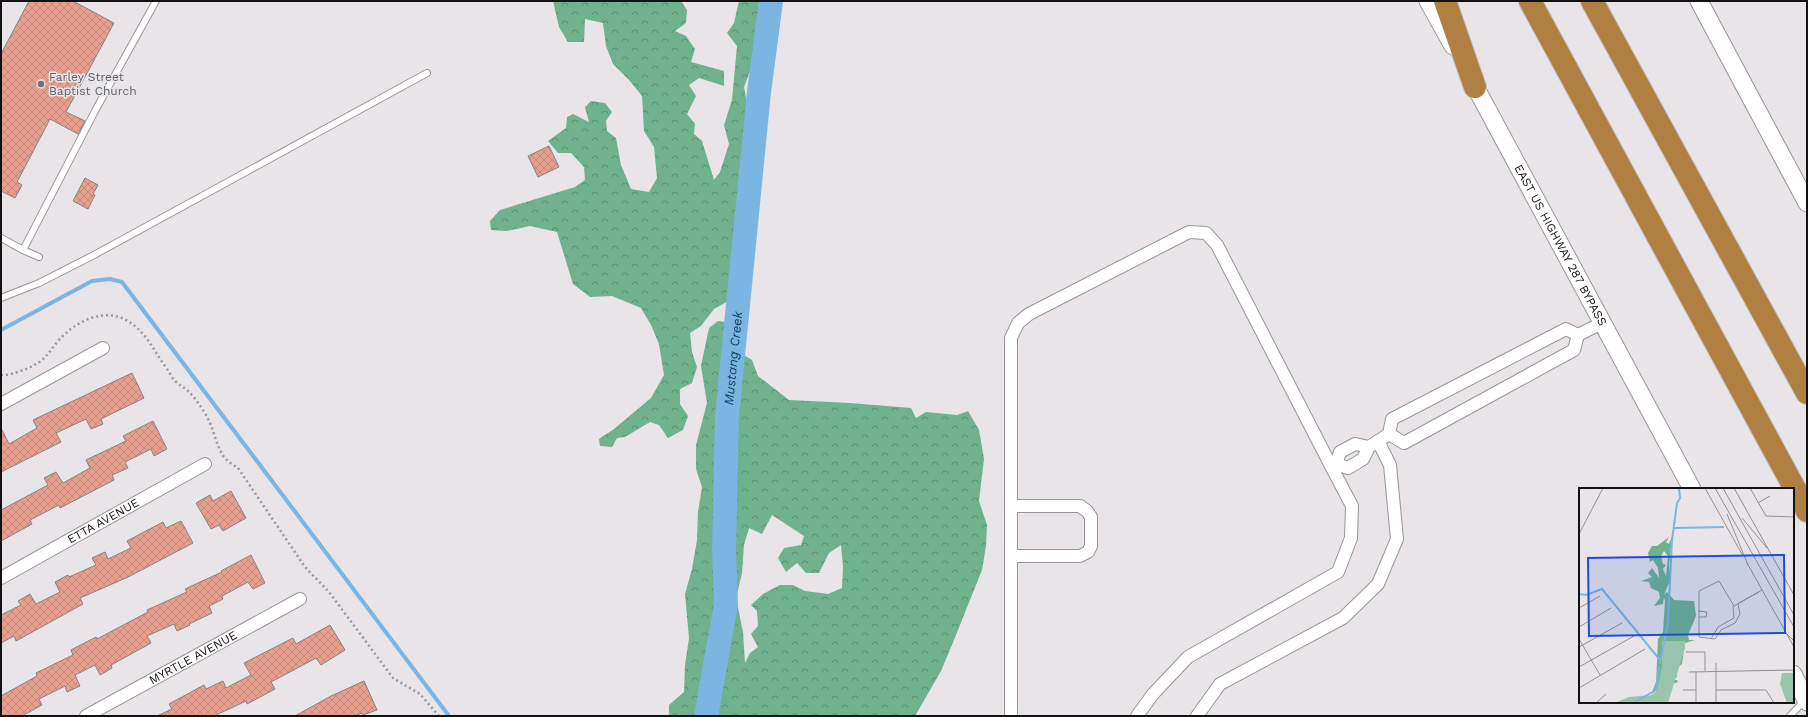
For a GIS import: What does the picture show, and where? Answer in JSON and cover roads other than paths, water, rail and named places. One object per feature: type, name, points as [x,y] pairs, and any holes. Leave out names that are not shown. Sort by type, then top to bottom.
[{"type":"highway","points":[[1445,1],[1475,87]]},
{"type":"highway","points":[[1530,1],[1807,511]]},
{"type":"highway","points":[[1592,1],[1807,393]]},
{"type":"main road","name":"EAST US HIGHWAY 287 BYPASS","points":[[1428,1],[1691,488]]},
{"type":"main road","points":[[1699,1],[1807,204]]},
{"type":"main road","points":[[1794,676],[1806,701]]},
{"type":"street","points":[[1012,716],[1011,338],[1018,323],[1029,314],[1189,232],[1206,232],[1217,245],[1334,465],[1352,506],[1351,538],[1338,572],[1188,657],[1153,694],[1138,716]]},
{"type":"street","points":[[1389,434],[1404,443],[1574,350],[1578,335],[1602,323]]},
{"type":"street","points":[[1334,465],[1348,468],[1363,459],[1374,444],[1389,434],[1392,419],[1566,330],[1578,335]]},
{"type":"street","points":[[1,404],[103,348]]},
{"type":"street","points":[[1334,465],[1340,452],[1355,444],[1374,444]]},
{"type":"street","points":[[1197,716],[1220,684],[1343,618],[1378,584],[1397,539],[1390,465],[1374,444]]},
{"type":"street","name":"ETTA AVENUE","points":[[1,578],[205,464]]},
{"type":"street","points":[[1011,506],[1080,506],[1087,511],[1091,517],[1091,546],[1088,552],[1080,556],[1011,556]]},
{"type":"street","name":"MYRTLE AVENUE","points":[[86,716],[300,599]]},
{"type":"lane","points":[[23,250],[95,111],[156,1]]},
{"type":"lane","points":[[1,298],[40,283],[94,255],[427,73]]},
{"type":"lane","points":[[1,238],[39,258]]},
{"type":"lane","points":[[1790,716],[1806,701]]},
{"type":"waterway","name":"Mustang Creek","points":[[706,716],[726,604],[724,550],[727,416],[759,92],[771,1]]},
{"type":"waterway","points":[[1,330],[92,281],[110,279],[122,282],[449,716]]},
{"type":"place","name":"Farley Street Baptist Church","points":[[41,84]]}]
